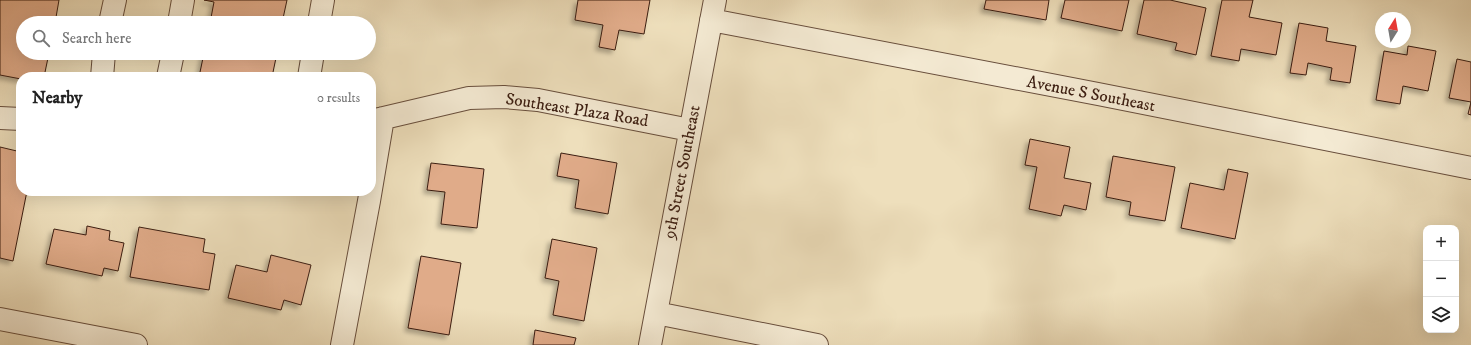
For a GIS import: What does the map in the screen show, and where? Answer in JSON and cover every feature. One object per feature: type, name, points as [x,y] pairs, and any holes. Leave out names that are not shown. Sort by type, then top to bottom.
[{"type":"street","points":[[112,16],[115,0]]},
{"type":"street","points":[[180,16],[183,0]]},
{"type":"street","points":[[320,16],[323,0]]},
{"type":"street","name":"9th Street Southeast","points":[[650,345],[713,10]]},
{"type":"street","name":"Avenue S Southeast","points":[[713,10],[1098,94],[1471,168]]},
{"type":"street","points":[[102,72],[103,60]]},
{"type":"street","points":[[169,72],[172,60]]},
{"type":"street","points":[[310,72],[312,60]]},
{"type":"street","name":"Southeast Plaza Road","points":[[377,120],[469,98],[504,97],[538,100],[690,130]]},
{"type":"street","points":[[0,118],[16,119]]},
{"type":"street","points":[[376,130],[377,120]]},
{"type":"street","points":[[342,345],[369,196]]},
{"type":"street","points":[[656,313],[817,345]]},
{"type":"street","points":[[0,319],[72,339],[136,345]]},
{"type":"building","points":[[0,0],[59,0],[56,16],[16,16],[16,60],[48,60],[45,72],[16,72],[16,78],[0,75]]},
{"type":"building","points":[[204,0],[287,0],[284,16],[211,16],[214,2]]},
{"type":"building","points":[[578,0],[650,0],[644,34],[619,30],[615,50],[599,47],[603,25],[575,20]]},
{"type":"building","points":[[986,0],[1049,0],[1046,20],[984,9]]},
{"type":"building","points":[[1065,0],[1129,0],[1122,31],[1061,18]]},
{"type":"building","points":[[1144,0],[1170,0],[1206,8],[1196,55],[1175,50],[1177,43],[1137,34]]},
{"type":"building","points":[[1222,0],[1253,0],[1249,17],[1282,23],[1276,55],[1241,49],[1239,61],[1211,56]]},
{"type":"building","points":[[1299,23],[1328,28],[1326,41],[1356,46],[1350,83],[1330,80],[1332,68],[1308,63],[1306,75],[1290,73]]},
{"type":"building","points":[[1411,47],[1436,51],[1428,91],[1403,86],[1400,104],[1376,100],[1384,51],[1407,55],[1408,48],[1411,48]]},
{"type":"building","points":[[1457,59],[1471,62],[1471,102],[1449,98]]},
{"type":"building","points":[[203,60],[276,60],[273,72],[200,72]]},
{"type":"building","points":[[1471,102],[1471,115],[1468,114]]},
{"type":"building","points":[[1030,139],[1070,147],[1064,178],[1091,183],[1086,210],[1064,205],[1061,216],[1029,209],[1037,167],[1025,165]]},
{"type":"building","points":[[0,147],[16,151],[16,196],[26,196],[13,261],[0,258]]},
{"type":"building","points":[[561,153],[617,163],[608,214],[575,208],[579,180],[557,176]]},
{"type":"building","points":[[1113,156],[1175,167],[1165,221],[1129,215],[1131,202],[1106,197]]},
{"type":"building","points":[[431,163],[484,169],[477,228],[441,224],[445,192],[427,190]]},
{"type":"building","points":[[1228,169],[1248,173],[1235,239],[1181,228],[1190,183],[1224,190]]},
{"type":"building","points":[[87,226],[110,231],[109,240],[124,243],[118,271],[104,268],[102,276],[46,264],[54,229],[86,235]]},
{"type":"building","points":[[139,227],[205,239],[203,252],[215,254],[209,290],[130,277]]},
{"type":"building","points":[[552,239],[597,248],[584,321],[553,315],[559,281],[545,278]]},
{"type":"building","points":[[271,255],[311,265],[301,305],[284,300],[281,310],[228,298],[236,265],[267,272]]},
{"type":"building","points":[[421,256],[461,263],[449,335],[408,328]]},
{"type":"building","points":[[535,330],[576,338],[574,345],[533,345]]}]
